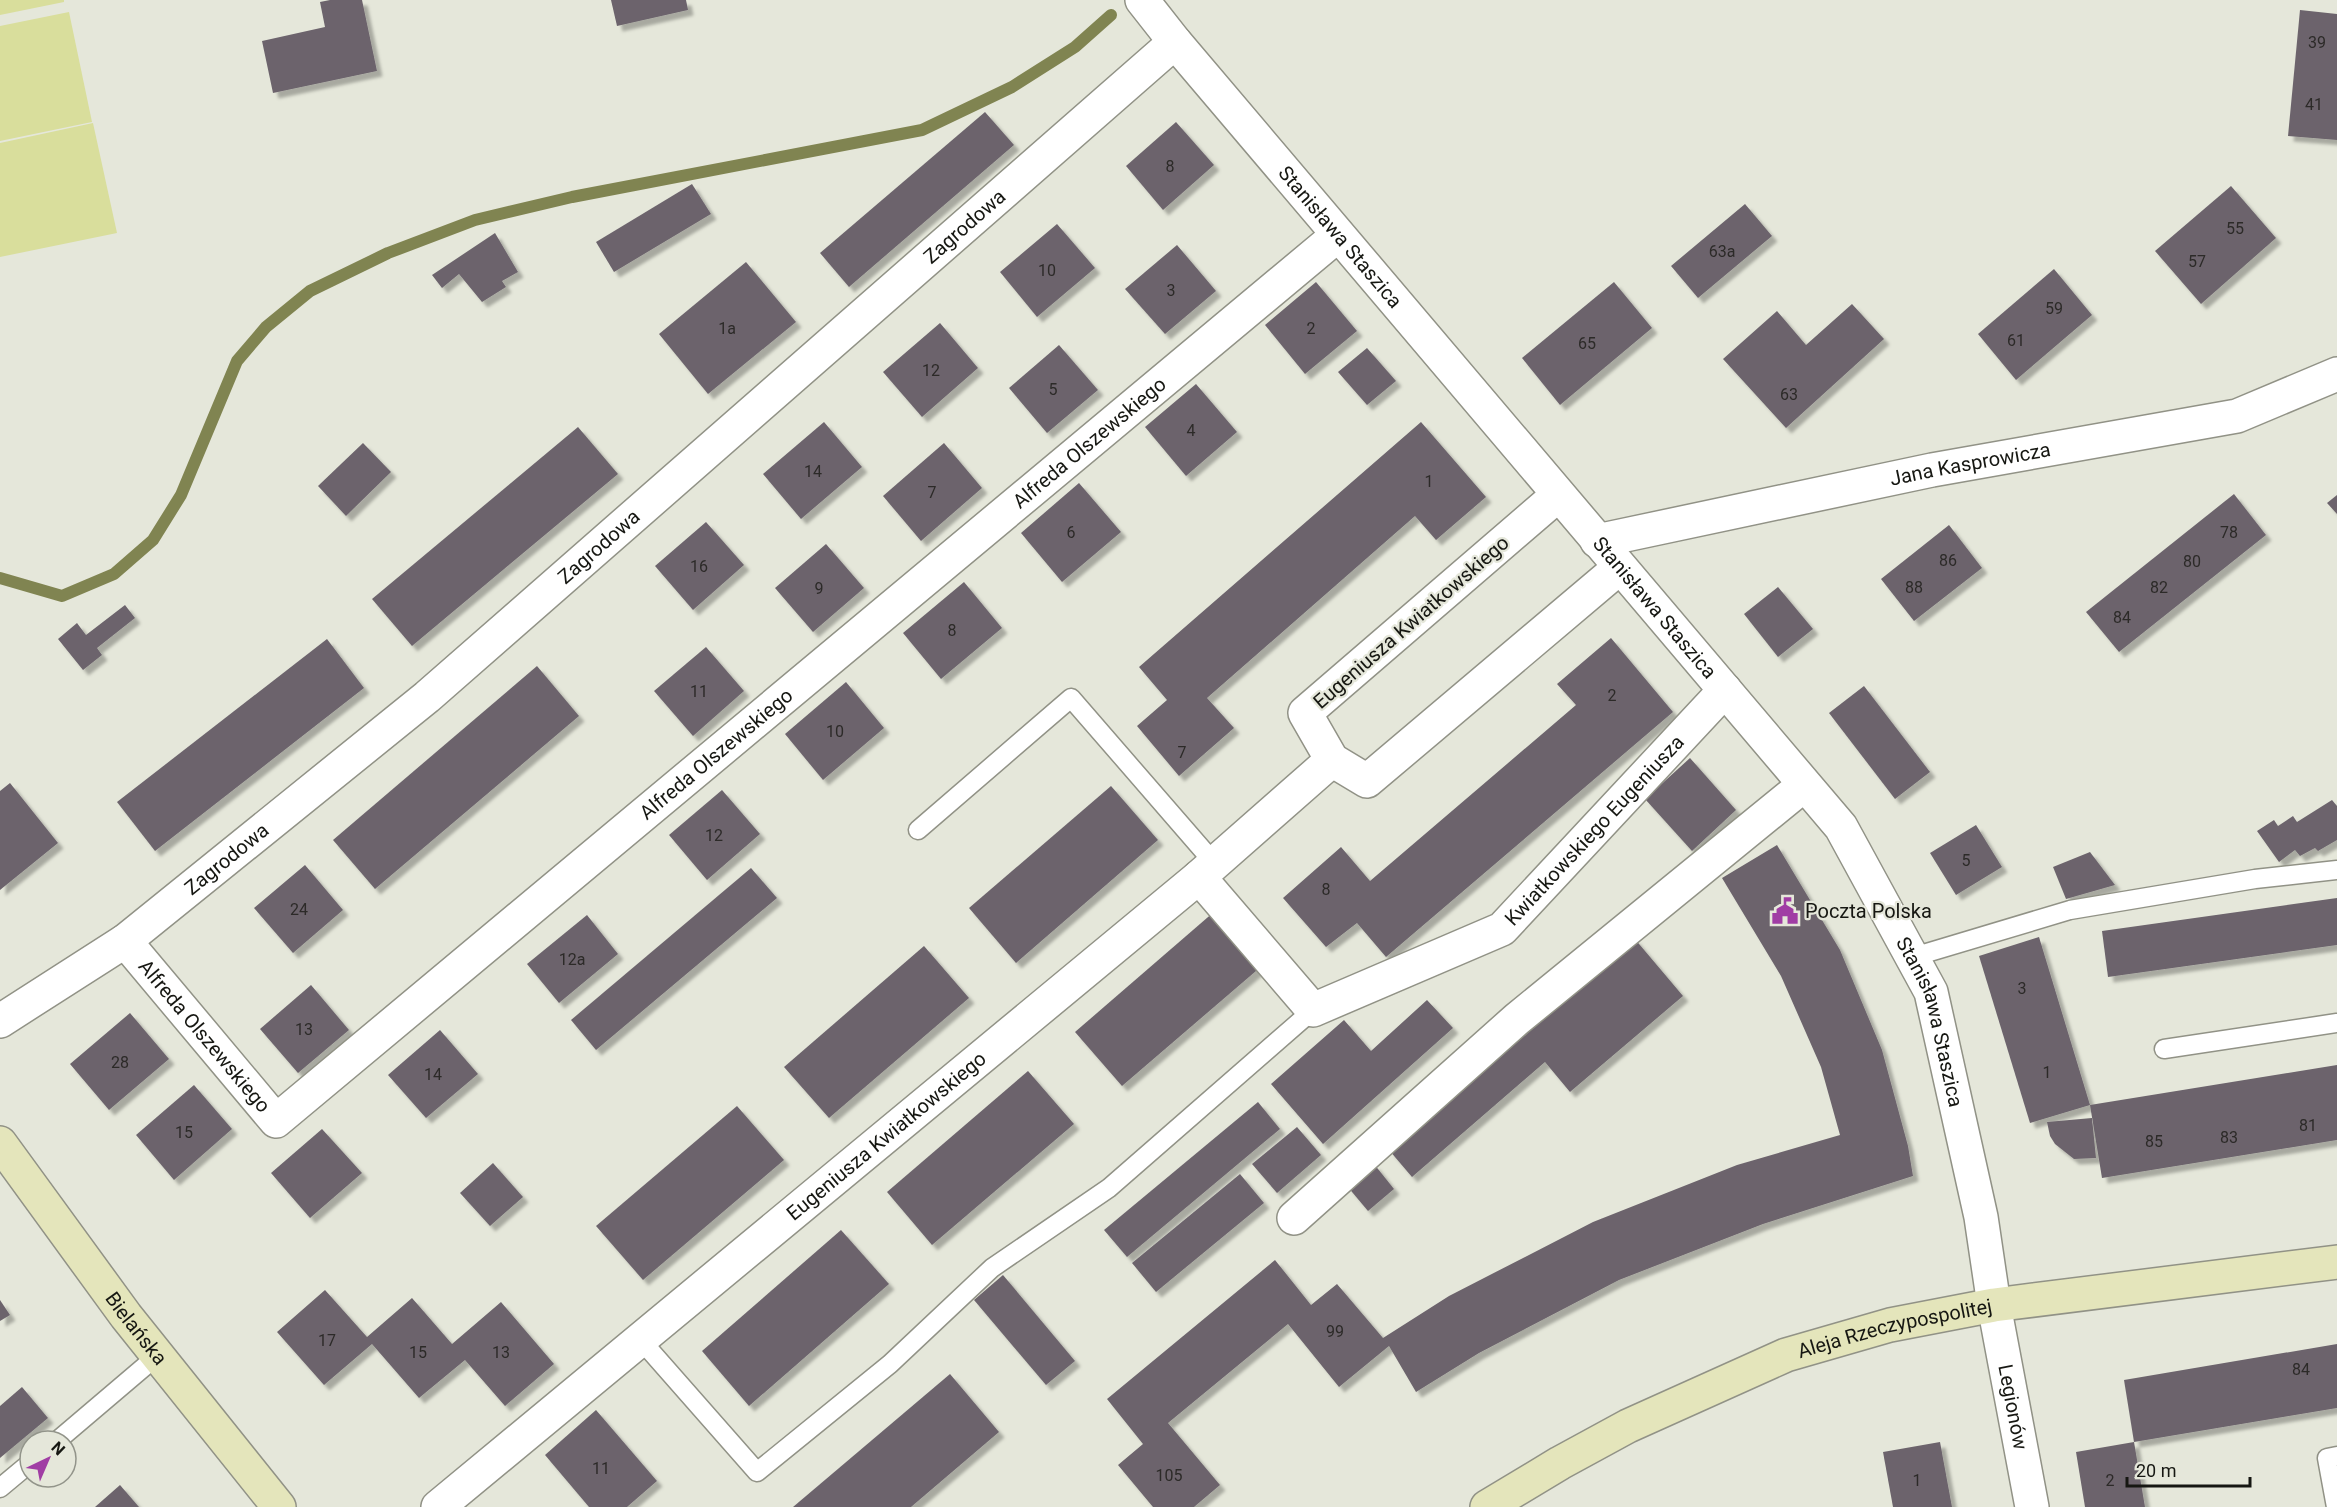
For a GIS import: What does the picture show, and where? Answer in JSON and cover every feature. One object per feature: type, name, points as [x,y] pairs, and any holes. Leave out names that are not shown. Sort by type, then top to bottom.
[{"type":"street","name":"Stanisława Staszica","points":[[1142,0],[1175,42],[1840,827],[1931,992],[1981,1217],[1994,1305]]},
{"type":"street","name":"Zagrodowa","points":[[0,1021],[125,941],[427,697],[1175,42]]},
{"type":"street","name":"Alfreda Olszewskiego","points":[[125,941],[276,1121],[1338,235]]},
{"type":"street","name":"Jana Kasprowicza","points":[[1597,541],[1932,470],[2237,416],[2337,374]]},
{"type":"street","name":"Eugeniusza Kwiatkowskiego","points":[[1558,495],[1305,713],[1332,760],[1367,781],[1620,568]]},
{"type":"street","name":"Kwiatkowskiego Eugeniusza","points":[[1313,1010],[1502,929],[1725,690]]},
{"type":"street","name":"Eugeniusza Kwiatkowskiego","points":[[438,1507],[1207,870],[1332,760]]},
{"type":"street","points":[[1294,1218],[1517,1019],[1804,785]]},
{"type":"street","points":[[1207,870],[1313,1010]]},
{"type":"street","name":"Bielańska","points":[[0,1143],[157,1356],[279,1507]]},
{"type":"street","name":"Aleja Rzeczypospolitej","points":[[1487,1507],[1628,1426],[1786,1355],[1890,1325],[1994,1305],[2337,1262]]},
{"type":"street","name":"Legionów","points":[[1994,1305],[2032,1507]]},
{"type":"lane","points":[[918,830],[1071,698],[1207,870]]},
{"type":"lane","points":[[1912,957],[2070,910],[2255,879],[2337,870]]},
{"type":"lane","points":[[640,1339],[757,1473],[890,1364],[992,1268],[1109,1188],[1313,1010]]},
{"type":"lane","points":[[2164,1048],[2337,1023]]},
{"type":"lane","points":[[71,1429],[157,1356]]},
{"type":"lane","points":[[2336,1507],[2327,1458],[2337,1456]]},
{"type":"lane","points":[[0,1488],[18,1473]]},
{"type":"green space","points":[[0,0],[64,0],[64,2],[0,15]]},
{"type":"green space","points":[[69,12],[92,122],[0,141],[0,26]]},
{"type":"green space","points":[[93,123],[117,233],[0,257],[0,143]]},
{"type":"building","points":[[362,0],[377,71],[273,93],[262,41],[325,27],[320,2]]},
{"type":"building","points":[[611,0],[686,0],[688,10],[617,26]]},
{"type":"building","points":[[2300,10],[2337,14],[2337,140],[2288,136]]},
{"type":"building","points":[[985,112],[1014,145],[849,287],[820,253]]},
{"type":"building","points":[[1176,122],[1214,165],[1163,210],[1126,166]]},
{"type":"building","points":[[692,184],[711,214],[614,272],[596,242]]},
{"type":"building","points":[[2231,186],[2276,238],[2201,304],[2155,251]]},
{"type":"building","points":[[1745,204],[1772,236],[1698,298],[1671,266]]},
{"type":"building","points":[[1057,224],[1095,268],[1037,317],[1000,272]]},
{"type":"building","points":[[495,233],[518,272],[502,281],[506,287],[482,302],[459,274],[442,288],[432,275]]},
{"type":"building","points":[[1177,245],[1216,291],[1165,334],[1125,289]]},
{"type":"building","points":[[746,262],[796,322],[708,394],[659,334]]},
{"type":"building","points":[[2054,269],[2092,315],[2016,380],[1978,334]]},
{"type":"building","points":[[1316,282],[1357,331],[1305,374],[1265,325]]},
{"type":"building","points":[[1614,282],[1652,328],[1560,405],[1522,358]]},
{"type":"building","points":[[1852,304],[1884,339],[1786,428],[1723,359],[1777,311],[1806,345]]},
{"type":"building","points":[[940,323],[978,368],[922,417],[883,372]]},
{"type":"building","points":[[1059,345],[1098,390],[1047,433],[1009,388]]},
{"type":"building","points":[[1367,348],[1396,381],[1367,405],[1338,372]]},
{"type":"building","points":[[1196,384],[1237,432],[1186,476],[1145,427]]},
{"type":"building","points":[[824,422],[862,467],[801,519],[763,474]]},
{"type":"building","points":[[1421,422],[1486,497],[1436,540],[1415,516],[1207,698],[1234,728],[1179,776],[1137,726],[1167,700],[1139,667]]},
{"type":"building","points":[[578,427],[618,474],[412,646],[372,599]]},
{"type":"building","points":[[363,443],[391,472],[346,516],[318,486]]},
{"type":"building","points":[[944,443],[982,488],[921,541],[883,496]]},
{"type":"building","points":[[1079,483],[1121,532],[1062,582],[1021,533]]},
{"type":"building","points":[[2234,494],[2266,535],[2119,652],[2086,612]]},
{"type":"building","points":[[2337,495],[2337,514],[2327,503]]},
{"type":"building","points":[[706,522],[744,565],[693,610],[655,566]]},
{"type":"building","points":[[1949,525],[1982,568],[1914,621],[1881,579]]},
{"type":"building","points":[[826,544],[864,588],[813,632],[775,588]]},
{"type":"building","points":[[964,582],[1002,628],[941,679],[903,633]]},
{"type":"building","points":[[1778,587],[1813,629],[1778,657],[1744,614]]},
{"type":"building","points":[[125,605],[135,618],[97,648],[102,655],[83,670],[58,639],[77,623],[86,635]]},
{"type":"building","points":[[1611,638],[1673,712],[1386,957],[1357,923],[1326,947],[1283,898],[1341,847],[1370,881],[1576,705],[1557,684]]},
{"type":"building","points":[[327,639],[364,688],[155,851],[117,802]]},
{"type":"building","points":[[706,647],[744,691],[693,736],[654,691]]},
{"type":"building","points":[[537,666],[579,716],[375,889],[333,840]]},
{"type":"building","points":[[846,682],[884,728],[823,780],[785,734]]},
{"type":"building","points":[[1864,686],[1930,772],[1895,799],[1829,713]]},
{"type":"building","points":[[1690,758],[1736,810],[1692,851],[1645,799]]},
{"type":"building","points":[[10,783],[58,843],[0,890],[0,791]]},
{"type":"building","points":[[1111,786],[1158,840],[1016,963],[969,908]]},
{"type":"building","points":[[722,790],[760,834],[707,880],[669,835]]},
{"type":"building","points":[[2332,800],[2337,806],[2337,840],[2318,851],[2315,848],[2300,856],[2295,850],[2279,862],[2257,831],[2274,820],[2278,826],[2293,816],[2297,822]]},
{"type":"building","points":[[1976,825],[2002,867],[1956,895],[1930,853]]},
{"type":"building","points":[[1777,845],[1840,950],[1882,1050],[1908,1146],[1913,1176],[1763,1224],[1619,1280],[1479,1353],[1416,1392],[1389,1346],[1339,1387],[1288,1324],[1168,1423],[1220,1485],[1194,1507],[1153,1507],[1118,1465],[1143,1444],[1107,1399],[1275,1260],[1311,1305],[1337,1284],[1383,1338],[1449,1296],[1593,1222],[1737,1165],[1840,1135],[1821,1067],[1781,976],[1722,878]]},
{"type":"building","points":[[2090,852],[2115,885],[2066,899],[2053,867]]},
{"type":"building","points":[[305,865],[343,910],[293,953],[254,908]]},
{"type":"building","points":[[751,868],[777,898],[596,1050],[571,1020]]},
{"type":"building","points":[[2337,898],[2337,945],[2108,977],[2102,931]]},
{"type":"building","points":[[1215,911],[1263,965],[1122,1086],[1075,1032]]},
{"type":"building","points":[[587,915],[618,954],[559,1003],[527,964]]},
{"type":"building","points":[[2039,937],[2090,1105],[2030,1123],[1979,956]]},
{"type":"building","points":[[1634,938],[1683,996],[1570,1092],[1545,1062],[1412,1177],[1389,1150]]},
{"type":"building","points":[[924,946],[969,998],[829,1118],[784,1067]]},
{"type":"building","points":[[311,985],[349,1030],[298,1073],[260,1029]]},
{"type":"building","points":[[1427,1000],[1453,1028],[1323,1144],[1271,1084],[1344,1020],[1371,1051]]},
{"type":"building","points":[[130,1013],[169,1059],[109,1110],[70,1064]]},
{"type":"building","points":[[440,1030],[478,1074],[426,1118],[388,1075]]},
{"type":"building","points":[[2337,1065],[2337,1140],[2102,1178],[2090,1105]]},
{"type":"building","points":[[1028,1071],[1074,1124],[932,1245],[887,1192]]},
{"type":"building","points":[[194,1085],[232,1129],[174,1180],[136,1135]]},
{"type":"building","points":[[1258,1102],[1280,1129],[1127,1257],[1104,1230]]},
{"type":"building","points":[[737,1106],[784,1160],[643,1280],[596,1226]]},
{"type":"building","points":[[2092,1118],[2096,1158],[2074,1159],[2055,1144],[2050,1136],[2047,1122]]},
{"type":"building","points":[[1297,1127],[1321,1155],[1277,1193],[1252,1164]]},
{"type":"building","points":[[322,1129],[362,1173],[310,1218],[271,1173]]},
{"type":"building","points":[[493,1163],[523,1197],[490,1226],[460,1193]]},
{"type":"building","points":[[1374,1164],[1394,1189],[1368,1211],[1347,1186]]},
{"type":"building","points":[[1240,1174],[1264,1203],[1156,1292],[1132,1263]]},
{"type":"building","points":[[841,1230],[889,1284],[749,1406],[702,1351]]},
{"type":"building","points":[[1003,1275],[1075,1361],[1046,1385],[974,1300]]},
{"type":"building","points":[[325,1290],[367,1337],[412,1298],[452,1344],[501,1302],[554,1364],[505,1406],[465,1360],[419,1398],[372,1344],[324,1385],[277,1332]]},
{"type":"building","points":[[0,1300],[10,1315],[0,1321]]},
{"type":"building","points":[[2337,1344],[2337,1408],[2134,1442],[2124,1380]]},
{"type":"building","points":[[950,1374],[999,1432],[911,1507],[793,1507]]},
{"type":"building","points":[[22,1387],[48,1418],[35,1429],[18,1429],[18,1443],[0,1458],[0,1406]]},
{"type":"building","points":[[596,1410],[657,1481],[627,1507],[589,1507],[545,1455]]},
{"type":"building","points":[[1940,1442],[1952,1507],[1893,1507],[1883,1452]]},
{"type":"building","points":[[2134,1442],[2145,1507],[2085,1507],[2076,1452]]},
{"type":"building","points":[[120,1485],[139,1507],[95,1507]]},
{"type":"waterway","points":[[0,578],[62,596],[114,574],[153,540],[181,495],[237,361],[266,327],[310,291],[388,253],[475,220],[572,197],[922,130],[1012,87],[1075,47],[1111,15]]},
{"type":"place","name":"Poczta Polska","points":[[1785,911]]}]
